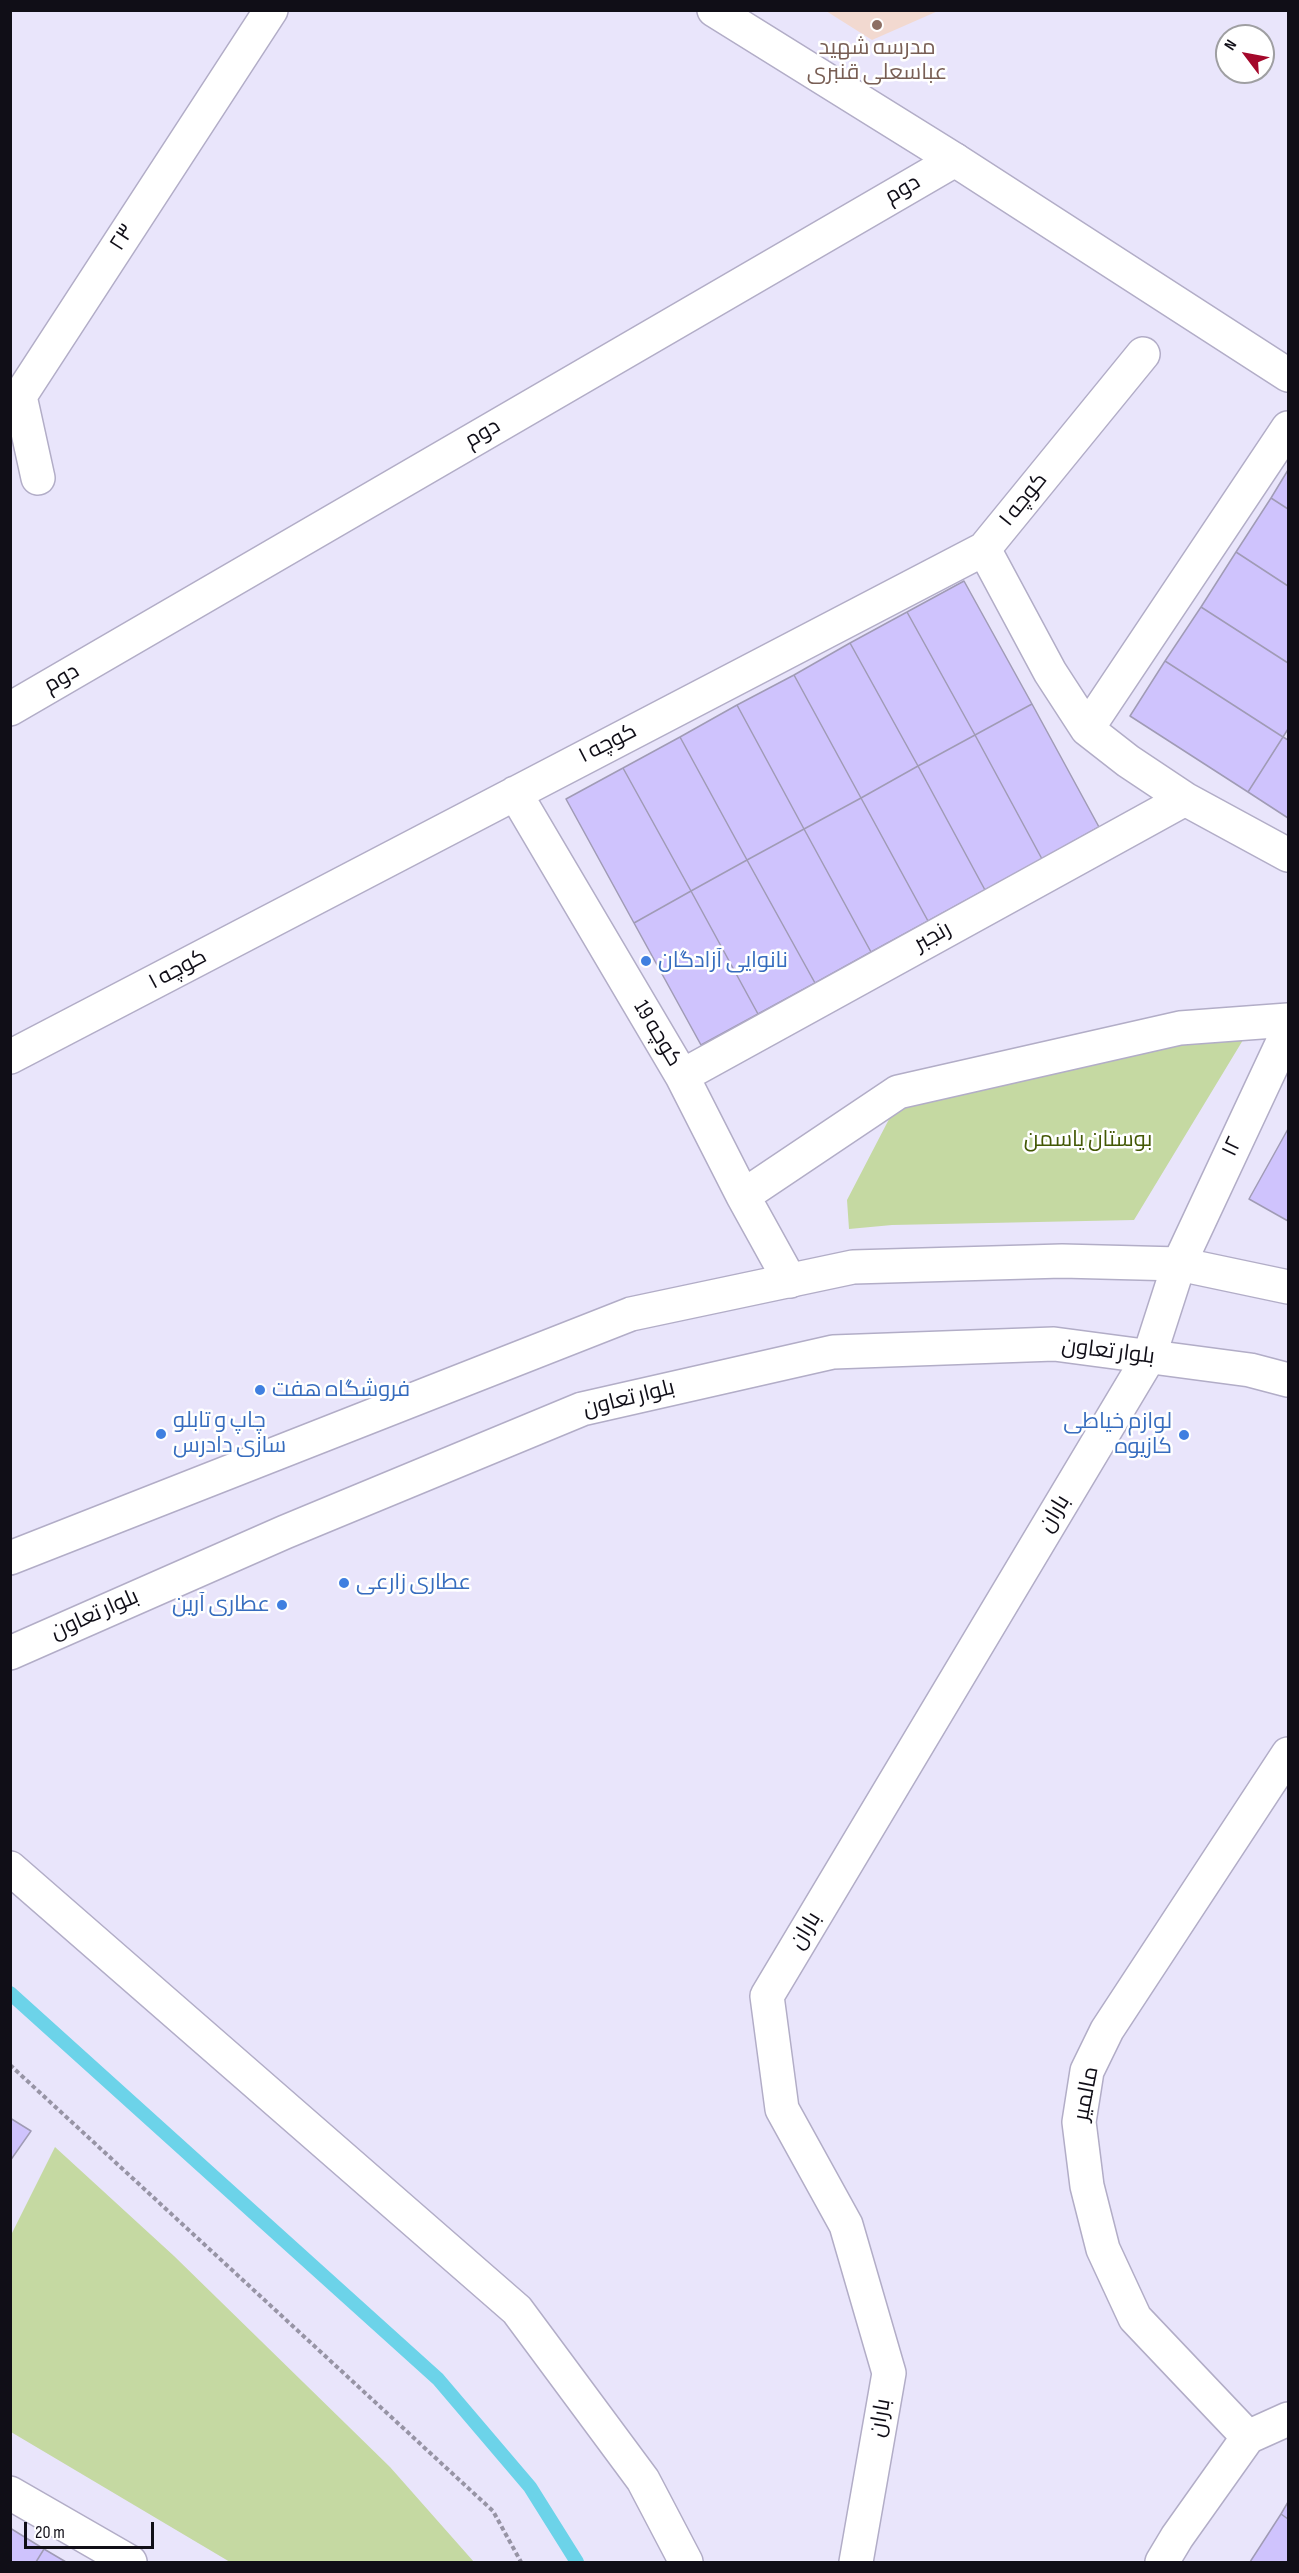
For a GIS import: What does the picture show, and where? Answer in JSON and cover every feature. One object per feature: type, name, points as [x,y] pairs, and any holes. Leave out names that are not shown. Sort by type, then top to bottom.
[{"type":"street","name":"۲۳","points":[[38,478],[20,396],[271,10]]},
{"type":"street","points":[[714,10],[955,160],[1288,375]]},
{"type":"street","name":"دوم","points":[[10,709],[955,160]]},
{"type":"street","name":"کوچه ۱","points":[[10,1057],[984,549],[1143,354]]},
{"type":"street","points":[[1087,729],[1288,428]]},
{"type":"street","points":[[984,549],[1050,672],[1087,729],[1128,761],[1185,799],[1288,855]]},
{"type":"street","name":"کوچه 19","points":[[515,793],[682,1076],[743,1196],[790,1281]]},
{"type":"street","name":"رنجبر","points":[[682,1076],[1185,799]]},
{"type":"street","points":[[743,1196],[898,1092],[1180,1028],[1288,1020]]},
{"type":"street","name":"۱۲","points":[[1149,1357],[1179,1264],[1288,1031]]},
{"type":"street","points":[[10,1558],[631,1314],[853,1267],[1062,1261],[1179,1264],[1288,1287]]},
{"type":"street","name":"بلوار تعاون","points":[[10,1653],[285,1532],[582,1409],[833,1352],[1054,1344],[1250,1370],[1288,1380]]},
{"type":"street","name":"باران","points":[[856,2562],[889,2373],[846,2225],[782,2109],[767,1996],[1149,1357]]},
{"type":"street","name":"مالمیر","points":[[1248,2438],[1135,2318],[1103,2249],[1087,2186],[1078,2122],[1087,2071],[1107,2030],[1288,1754]]},
{"type":"street","points":[[10,1868],[517,2310],[642,2480],[686,2562]]},
{"type":"street","points":[[1162,2562],[1177,2537],[1248,2438],[1288,2419]]},
{"type":"street","points":[[10,2493],[130,2562]]},
{"type":"path","points":[[10,2065],[493,2511],[521,2562]]},
{"type":"shaded area","name":"مدرسه شهید عباسعلی قنبری","points":[[826,11],[938,11],[872,40]]},
{"type":"green space","name":"بوستان یاسمن","points":[[1173,1037],[1243,1040],[1134,1220],[892,1225],[849,1229],[847,1200],[900,1098]]},
{"type":"green space","points":[[55,2147],[174,2256],[390,2467],[474,2562],[230,2562],[11,2432],[11,2235]]},
{"type":"building","points":[[1288,470],[1288,509],[1271,498]]},
{"type":"building","points":[[1271,498],[1288,509],[1288,586],[1236,552]]},
{"type":"building","points":[[1236,552],[1288,586],[1288,663],[1201,607]]},
{"type":"building","points":[[964,581],[1032,704],[975,735],[907,612]]},
{"type":"building","points":[[1201,607],[1288,663],[1288,729],[1283,737],[1165,661]]},
{"type":"building","points":[[907,612],[975,735],[918,766],[850,643]]},
{"type":"building","points":[[850,643],[918,766],[861,798],[794,675]]},
{"type":"building","points":[[1165,661],[1283,737],[1248,792],[1130,716]]},
{"type":"building","points":[[794,675],[861,798],[804,829],[737,705]]},
{"type":"building","points":[[1032,704],[1099,827],[1042,859],[975,735]]},
{"type":"building","points":[[737,705],[804,829],[747,860],[680,737]]},
{"type":"building","points":[[975,735],[1042,859],[985,890],[918,766]]},
{"type":"building","points":[[680,737],[747,860],[691,891],[623,768]]},
{"type":"building","points":[[1283,737],[1288,740],[1288,818],[1248,792]]},
{"type":"building","points":[[918,766],[985,890],[928,921],[861,798]]},
{"type":"building","points":[[623,768],[691,891],[634,923],[566,799]]},
{"type":"building","points":[[861,798],[928,921],[871,952],[804,829]]},
{"type":"building","points":[[804,829],[871,952],[815,983],[747,860]]},
{"type":"building","points":[[747,860],[815,983],[758,1014],[691,891]]},
{"type":"building","points":[[691,891],[758,1014],[701,1045],[634,923]]},
{"type":"building","points":[[1288,1129],[1288,1221],[1249,1199]]},
{"type":"building","points":[[10,2118],[31,2131],[10,2161]]},
{"type":"building","points":[[1288,2502],[1288,2519],[1281,2514]]},
{"type":"building","points":[[1281,2514],[1288,2519],[1288,2562],[1250,2562]]},
{"type":"building","points":[[10,2528],[44,2549],[36,2562],[10,2562]]},
{"type":"building","points":[[44,2549],[66,2562],[36,2562]]},
{"type":"waterway","points":[[10,1993],[438,2379],[530,2487],[577,2562]]},
{"type":"place","name":"مدرسه شهید عباسعلی قنبری","points":[[877,25]]},
{"type":"place","name":"نانوایی آزادگان","points":[[646,961]]},
{"type":"place","name":"فروشگاه هفت","points":[[260,1390]]},
{"type":"place","name":"چاپ و تابلو سازی دادرس","points":[[161,1434]]},
{"type":"place","name":"لوازم خیاطی کازیوه","points":[[1184,1435]]},
{"type":"place","name":"عطاری زارعی","points":[[344,1583]]},
{"type":"place","name":"عطاری آرین","points":[[282,1605]]}]
